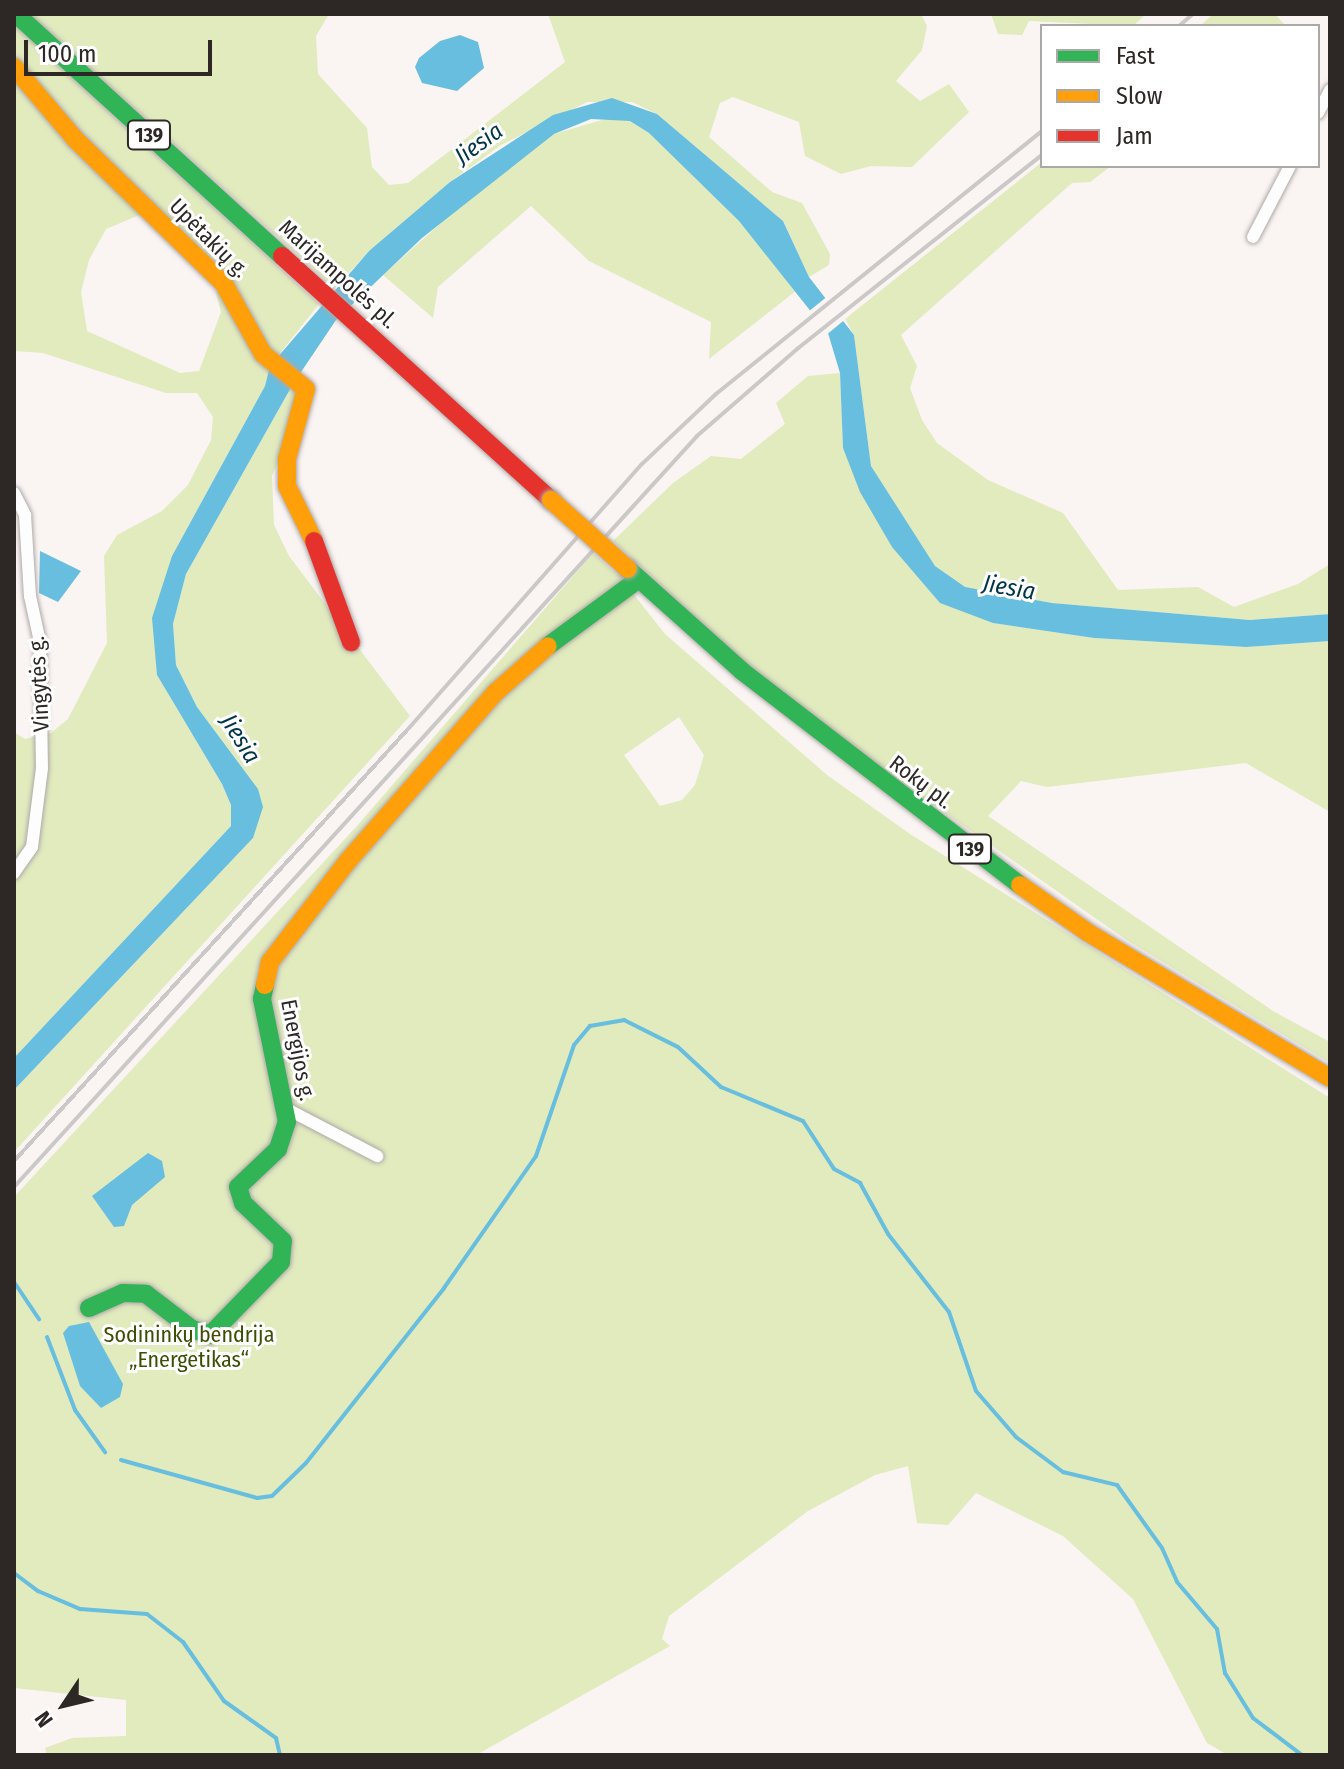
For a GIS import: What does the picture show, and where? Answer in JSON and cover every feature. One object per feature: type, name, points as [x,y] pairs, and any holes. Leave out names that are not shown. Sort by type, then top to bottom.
[{"type":"street","name":"Marijampolės pl.","points":[[16,14],[633,574]]},
{"type":"street","name":"Upėtakių g.","points":[[14,67],[87,151],[224,284],[263,354],[300,383],[308,394],[293,433],[287,486],[330,574],[351,642]]},
{"type":"street","points":[[1320,109],[1330,90]]},
{"type":"street","points":[[1253,237],[1289,168]]},
{"type":"street","name":"Vingytės g.","points":[[14,493],[25,515],[30,596],[40,642],[42,768],[32,847],[14,873]]},
{"type":"street","name":"Rokų pl.","points":[[633,574],[753,680],[975,854],[1087,932],[1330,1078]]},
{"type":"street","name":"Energijos g.","points":[[89,1308],[136,1292],[156,1299],[203,1335],[225,1325],[284,1254],[283,1241],[243,1203],[238,1187],[278,1149],[287,1109],[262,999],[278,948],[496,692],[633,574]]},
{"type":"street","points":[[287,1109],[377,1156]]},
{"type":"green space","points":[[30,14],[329,14],[316,36],[318,74],[367,128],[372,167],[389,185],[408,183],[565,62],[548,14],[921,14],[927,26],[922,50],[896,81],[920,101],[949,84],[969,112],[912,167],[871,166],[841,174],[805,156],[799,122],[733,97],[720,103],[709,137],[772,192],[802,203],[830,254],[829,265],[809,277],[783,221],[657,114],[632,102],[587,102],[501,145],[450,182],[369,251],[335,288]]},
{"type":"green space","points":[[991,14],[1146,14],[1135,24],[1029,21],[1022,35],[998,34]]},
{"type":"green space","points":[[1213,14],[1275,14],[1284,24],[1202,24]]},
{"type":"green space","points":[[14,26],[319,304],[270,366],[265,386],[172,556],[157,675],[222,784],[231,805],[231,826],[14,1058],[14,732],[25,739],[51,733],[68,719],[107,643],[104,556],[117,535],[162,511],[188,485],[211,440],[213,417],[197,393],[166,393],[43,353],[14,351],[14,81],[65,142],[142,214],[106,229],[89,260],[81,292],[87,331],[180,373],[199,371],[221,312],[216,293],[222,289],[260,334],[233,287],[82,137],[14,56]]},
{"type":"green space","points":[[609,118],[630,121],[649,133],[739,221],[797,290],[709,359],[711,322],[589,261],[531,206],[438,287],[433,318],[383,275],[489,180],[554,134]]},
{"type":"green space","points":[[1040,164],[1040,168],[1108,168],[1090,182],[1072,183],[901,335],[917,366],[910,388],[922,420],[937,443],[988,480],[1063,513],[1118,590],[1198,587],[1234,607],[1298,584],[1330,564],[1330,614],[1250,620],[1052,603],[965,588],[935,566],[871,466],[854,335],[845,319]]},
{"type":"green space","points":[[840,373],[843,448],[892,547],[993,623],[1094,638],[1246,647],[1330,641],[1330,812],[1246,763],[1047,787],[1021,781],[988,816],[1273,1011],[1330,1042],[1330,1063],[1128,941],[901,782],[744,661],[613,541],[673,483],[711,456],[741,459],[785,424],[776,403],[808,376]]},
{"type":"green space","points":[[293,384],[303,401],[272,476],[274,525],[289,556],[410,716],[14,1152],[14,1090],[253,838],[258,789],[197,707],[176,665],[173,624],[186,574]]},
{"type":"green space","name":"Sodininkų bendrija „Energetikas“","points":[[593,553],[620,577],[665,634],[827,775],[910,834],[1330,1098],[1330,1755],[1228,1755],[1207,1743],[1133,1599],[1063,1536],[976,1493],[948,1525],[917,1523],[908,1466],[875,1475],[808,1511],[669,1616],[662,1639],[670,1646],[476,1755],[47,1755],[45,1748],[72,1738],[126,1736],[126,1700],[14,1688],[14,1197],[356,827]],"holes":[[[679,717],[704,755],[695,785],[682,800],[660,806],[624,755]]]},
{"type":"water","points":[[460,35],[478,42],[484,68],[457,91],[422,83],[415,67],[419,58],[440,41]]},
{"type":"water","points":[[612,98],[657,114],[783,221],[809,277],[854,335],[871,466],[935,566],[965,587],[1052,603],[1250,620],[1330,614],[1330,641],[1246,647],[1094,638],[993,623],[940,603],[892,547],[860,492],[843,448],[840,373],[828,333],[739,221],[649,133],[630,121],[591,119],[554,134],[422,238],[336,320],[293,384],[186,574],[173,624],[176,665],[197,707],[258,789],[263,807],[253,838],[14,1090],[14,1058],[231,826],[231,805],[222,784],[157,675],[152,618],[172,556],[265,386],[270,366],[369,251],[450,182],[553,115]]},
{"type":"water","points":[[40,551],[81,571],[58,602],[39,593]]},
{"type":"water","points":[[148,1153],[162,1161],[165,1177],[132,1205],[124,1226],[114,1227],[92,1196]]},
{"type":"water","points":[[89,1322],[123,1384],[120,1397],[101,1408],[80,1386],[63,1333],[69,1326]]},
{"type":"pier","points":[[829,295],[848,317],[825,336],[808,312]]},
{"type":"waterway","points":[[121,1460],[257,1498],[272,1496],[306,1463],[444,1288],[536,1156],[574,1045],[590,1026],[624,1020],[678,1047],[721,1087],[803,1121],[834,1169],[860,1183],[888,1234],[949,1312],[976,1391],[1016,1437],[1063,1472],[1117,1485],[1162,1548],[1177,1582],[1217,1629],[1225,1673],[1253,1718],[1302,1755]]},
{"type":"waterway","points":[[14,1282],[39,1319]]},
{"type":"waterway","points":[[47,1337],[75,1410],[105,1452]]},
{"type":"waterway","points":[[14,1573],[38,1591],[80,1609],[147,1614],[183,1642],[224,1701],[276,1738],[280,1755]]},
{"type":"railway","points":[[1181,24],[1193,14]]},
{"type":"railway","points":[[14,1161],[409,728],[642,464],[716,394],[1040,133]]},
{"type":"railway","points":[[14,1187],[697,436],[797,349],[1040,157]]},
{"type":"traffic: fast","points":[[16,14],[282,256]]},
{"type":"traffic: fast","points":[[628,569],[742,671],[1020,885]]},
{"type":"traffic: fast","points":[[548,646],[639,579]]},
{"type":"traffic: fast","points":[[89,1308],[123,1293],[146,1294],[192,1329],[210,1335],[281,1262],[283,1241],[243,1203],[238,1187],[278,1149],[287,1122],[262,999],[265,985]]},
{"type":"traffic: slow","points":[[14,67],[76,140],[224,284],[263,354],[306,389],[287,459],[287,486],[314,541]]},
{"type":"traffic: slow","points":[[551,500],[628,569]]},
{"type":"traffic: slow","points":[[265,985],[270,962],[347,862],[496,692],[548,646]]},
{"type":"traffic: slow","points":[[1020,885],[1087,932],[1330,1078]]},
{"type":"traffic: jam","points":[[282,256],[551,500]]},
{"type":"traffic: jam","points":[[314,541],[351,642]]},
{"type":"water label","name":"Jiesia","points":[[479,144]]},
{"type":"water label","name":"Jiesia","points":[[1009,588]]},
{"type":"water label","name":"Jiesia","points":[[240,739]]}]
